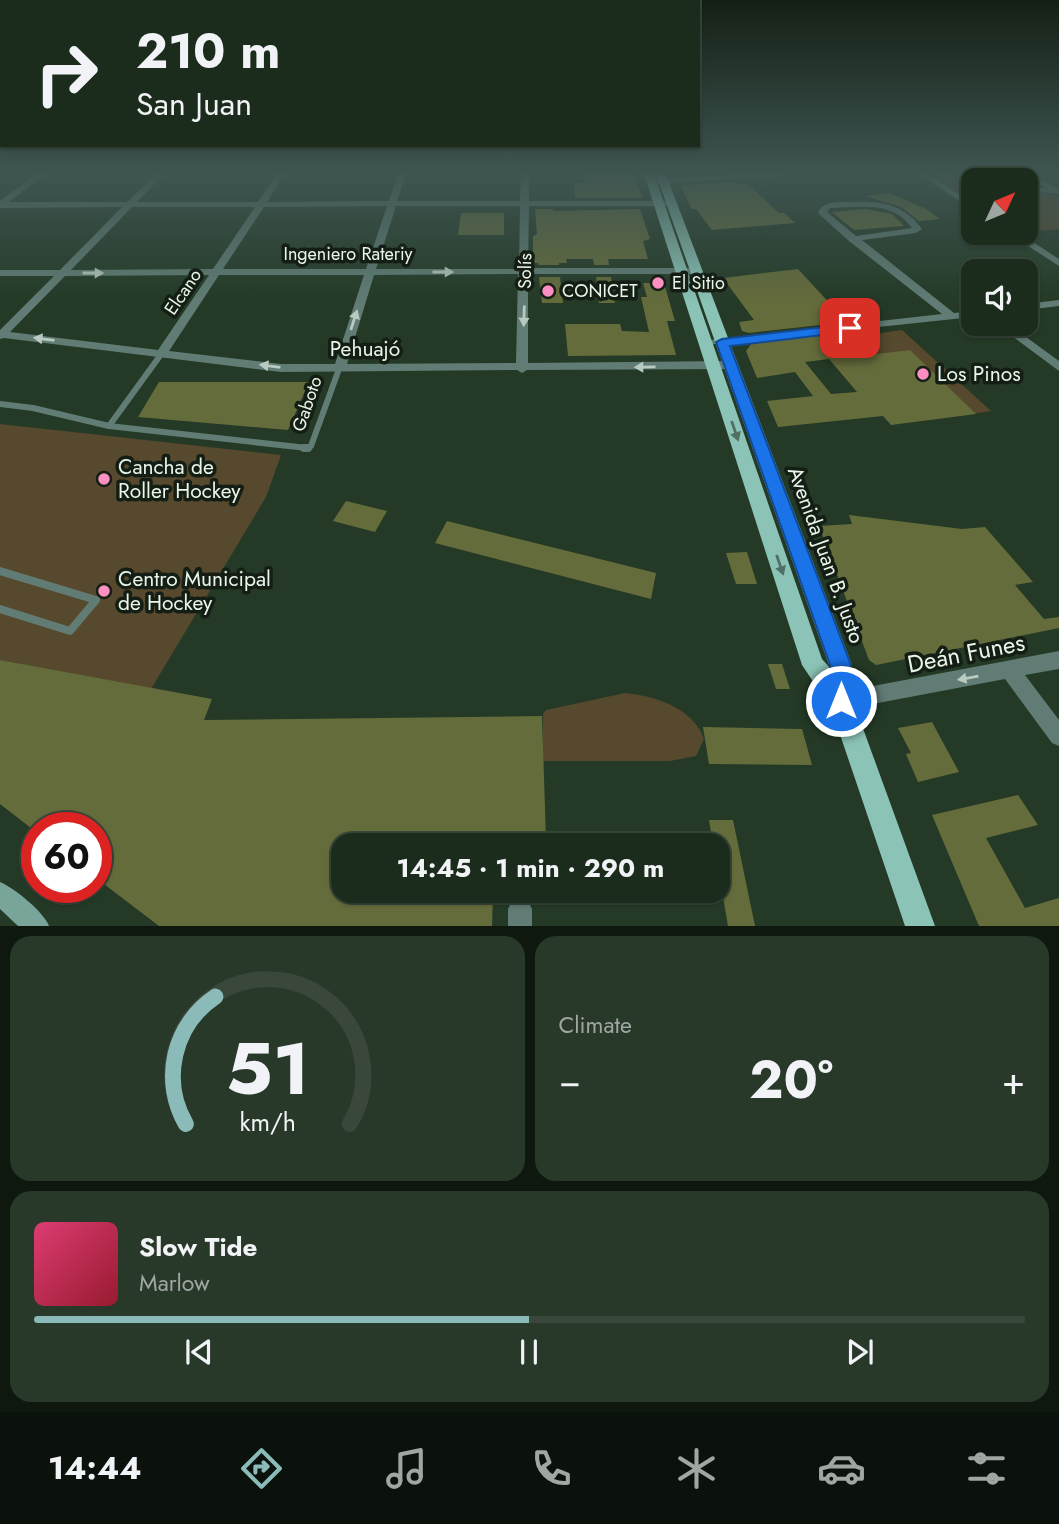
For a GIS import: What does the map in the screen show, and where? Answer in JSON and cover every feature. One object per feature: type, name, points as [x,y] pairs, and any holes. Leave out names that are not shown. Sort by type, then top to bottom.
[{"type":"main road","points":[[663,217],[705,343],[722,366]]},
{"type":"main road","points":[[676,217],[722,342],[722,366],[813,665],[841,701],[920,926]]},
{"type":"street","points":[[1,335],[119,217]]},
{"type":"street","name":"Elcano","points":[[162,353],[253,217]]},
{"type":"street","name":"Gaboto","points":[[338,369],[388,217]]},
{"type":"street","name":"Solís","points":[[522,369],[526,217]]},
{"type":"street","points":[[827,217],[952,317]]},
{"type":"street","points":[[852,239],[913,232],[917,229],[904,217]]},
{"type":"street","points":[[1031,245],[1059,263]]},
{"type":"street","name":"Ingeniero Rateriy","points":[[0,273],[696,271]]},
{"type":"street","points":[[1038,306],[1059,303]]},
{"type":"street","points":[[705,343],[961,316]]},
{"type":"street","name":"Pehuajó","points":[[1,335],[281,368],[722,366]]},
{"type":"street","points":[[1018,336],[1059,368]]},
{"type":"street","name":"Deán Funes","points":[[841,701],[1059,660]]},
{"type":"street","points":[[1010,670],[1059,736]]},
{"type":"street","points":[[0,894],[37,926]]},
{"type":"lane","name":"Elcano","points":[[109,426],[162,353]]},
{"type":"lane","name":"Gaboto","points":[[109,426],[302,448],[311,446],[338,369]]},
{"type":"lane","points":[[0,404],[33,408],[109,426]]},
{"type":"lane","points":[[0,571],[96,600],[70,631],[1,611]]},
{"type":"shaded area","points":[[1038,217],[1059,217],[1059,229],[1038,231]]},
{"type":"shaded area","name":"Los Pinos","points":[[902,330],[991,411],[938,419],[860,336]]},
{"type":"shaded area","name":"Centro Municipal de Hockey","points":[[0,424],[281,455],[266,497],[151,689],[0,660]]},
{"type":"shaded area","points":[[625,693],[661,701],[691,719],[704,739],[696,756],[670,761],[543,761],[543,714],[546,710]]},
{"type":"building","points":[[460,217],[504,217],[504,235],[458,235]]},
{"type":"building","points":[[536,217],[643,217],[650,239],[643,241],[648,259],[608,259],[609,265],[594,265],[593,259],[566,259],[567,263],[559,265],[539,265],[533,263],[533,236],[537,234]]},
{"type":"building","points":[[702,217],[789,217],[795,223],[712,230]]},
{"type":"building","points":[[838,217],[895,217],[904,226],[854,230]]},
{"type":"building","points":[[914,217],[940,219],[919,221]]},
{"type":"building","points":[[798,269],[847,322],[749,333],[742,331],[739,322],[754,320],[723,278]]},
{"type":"building","name":"CONICET","points":[[539,277],[560,277],[563,303],[542,303]]},
{"type":"building","points":[[596,277],[611,277],[615,303],[599,303]]},
{"type":"building","points":[[643,283],[664,283],[675,321],[667,321],[676,355],[568,356],[565,324],[620,324],[622,331],[649,332],[641,297],[647,297]]},
{"type":"building","points":[[856,332],[877,354],[910,350],[976,414],[891,425],[883,416],[778,427],[767,401],[813,396],[795,372],[757,378],[746,351],[752,343]],"holes":[[[829,359],[857,392],[831,394],[805,362]]]},
{"type":"building","points":[[159,382],[309,382],[288,430],[138,417]]},
{"type":"building","points":[[346,501],[387,511],[375,532],[333,521]]},
{"type":"building","points":[[849,515],[962,529],[985,527],[1033,582],[1015,585],[1044,619],[1059,617],[1059,628],[876,665],[869,660],[819,526],[852,524]]},
{"type":"building","points":[[447,521],[656,573],[651,599],[435,543]]},
{"type":"building","points":[[747,552],[757,584],[736,584],[726,553]]},
{"type":"building","points":[[0,660],[212,699],[204,720],[542,716],[546,833],[331,833],[331,903],[493,903],[492,926],[159,926],[112,890],[112,812],[21,812],[21,820],[0,804]]},
{"type":"building","points":[[768,664],[782,664],[790,689],[776,689]]},
{"type":"building","points":[[932,722],[959,772],[918,782],[906,754],[911,753],[898,728]]},
{"type":"building","points":[[703,727],[802,729],[812,765],[709,764]]},
{"type":"building","points":[[1018,795],[1038,825],[986,838],[1025,908],[1059,898],[1059,926],[979,926],[932,815]]},
{"type":"building","points":[[709,820],[733,820],[755,926],[728,926],[724,903],[730,903],[730,833],[711,833]]},
{"type":"place","name":"El Sitio","points":[[658,283]]},
{"type":"place","name":"CONICET","points":[[548,291]]},
{"type":"place","name":"Los Pinos","points":[[923,374]]},
{"type":"place","name":"Cancha de Roller Hockey","points":[[104,479]]},
{"type":"place","name":"Centro Municipal de Hockey","points":[[104,591]]},
{"type":"route","points":[[841,701],[841,665],[722,342],[850,328]]}]
